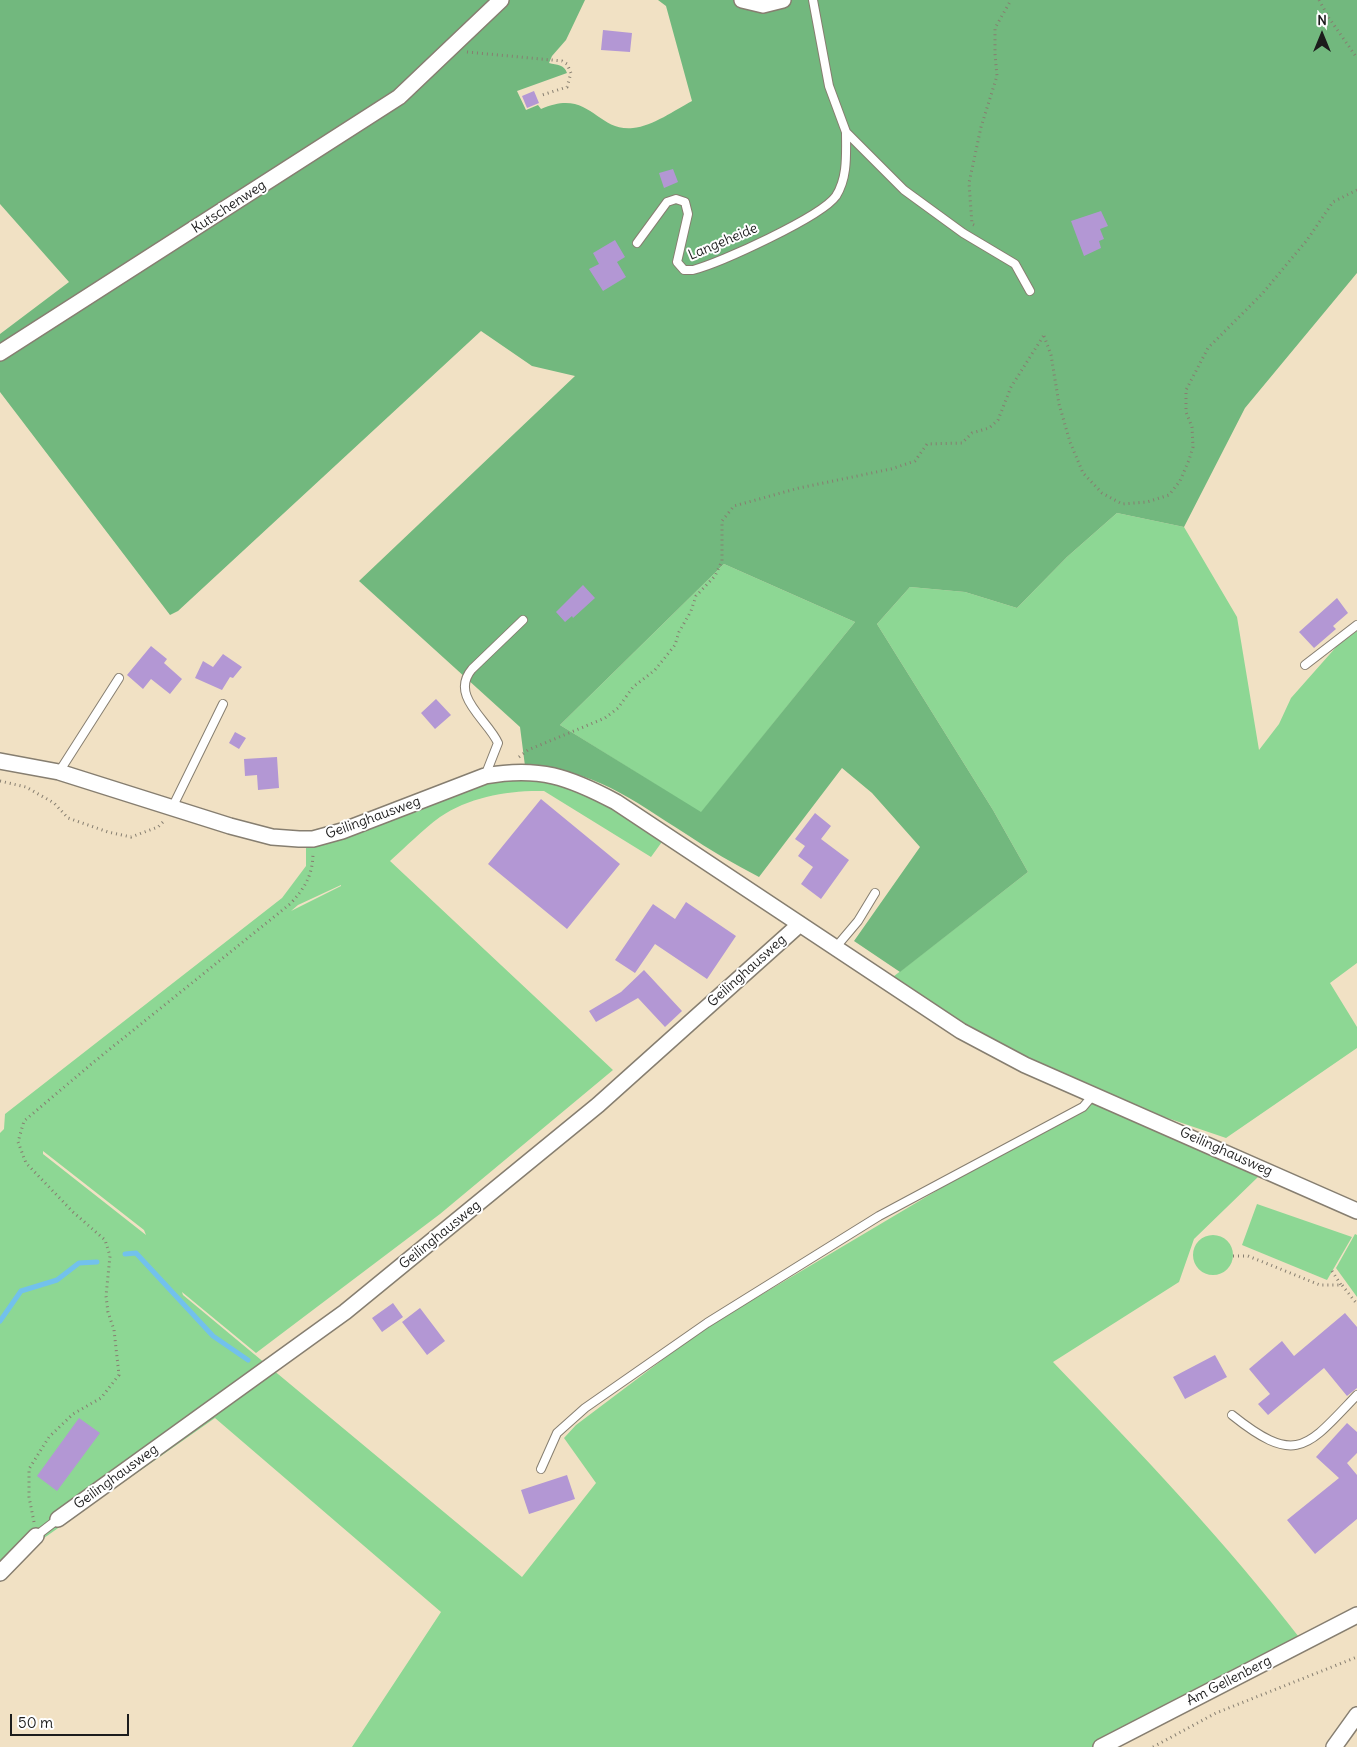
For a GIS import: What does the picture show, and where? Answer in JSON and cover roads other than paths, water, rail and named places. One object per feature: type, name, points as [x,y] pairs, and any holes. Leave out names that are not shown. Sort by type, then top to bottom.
[{"type":"street","name":"Kutschenweg","points":[[0,353],[399,97],[501,0]]},
{"type":"street","points":[[742,0],[763,4],[783,0]]},
{"type":"street","name":"Geilinghausweg","points":[[0,761],[60,772],[172,808],[272,837],[313,839],[342,831],[492,775],[546,774],[560,776],[587,786],[616,802],[961,1031],[1025,1065],[1357,1211]]},
{"type":"street","name":"Geilinghausweg","points":[[58,1519],[345,1312],[598,1105],[800,924]]},
{"type":"street","points":[[0,1573],[36,1536]]},
{"type":"street","name":"Am Gellenberg","points":[[1101,1747],[1357,1615]]},
{"type":"street","points":[[1334,1747],[1357,1715]]},
{"type":"lane","name":"Langeheide","points":[[638,243],[667,202],[676,199],[685,202],[688,214],[677,262],[684,270],[693,270],[754,244],[821,210],[836,195],[846,172],[846,132],[829,86],[812,0]]},
{"type":"lane","name":"Langeheide","points":[[846,132],[904,190],[963,233],[1015,264],[1030,291]]},
{"type":"lane","points":[[492,775],[498,743],[466,696],[464,684],[466,677],[472,669],[523,620]]},
{"type":"lane","points":[[1305,665],[1357,625]]},
{"type":"lane","points":[[60,772],[119,678]]},
{"type":"lane","points":[[172,808],[223,704]]},
{"type":"lane","points":[[836,947],[858,921],[875,893]]},
{"type":"lane","points":[[541,1469],[557,1433],[585,1408],[707,1323],[879,1216],[1083,1106],[1094,1094]]},
{"type":"lane","points":[[1232,1415],[1258,1436],[1284,1446],[1304,1444],[1317,1437],[1357,1395]]},
{"type":"lane","points":[[36,1536],[58,1519]]},
{"type":"waterway","points":[[125,1254],[136,1253],[213,1336],[248,1360]]},
{"type":"waterway","points":[[0,1321],[21,1291],[57,1280],[79,1263],[97,1262]]}]
